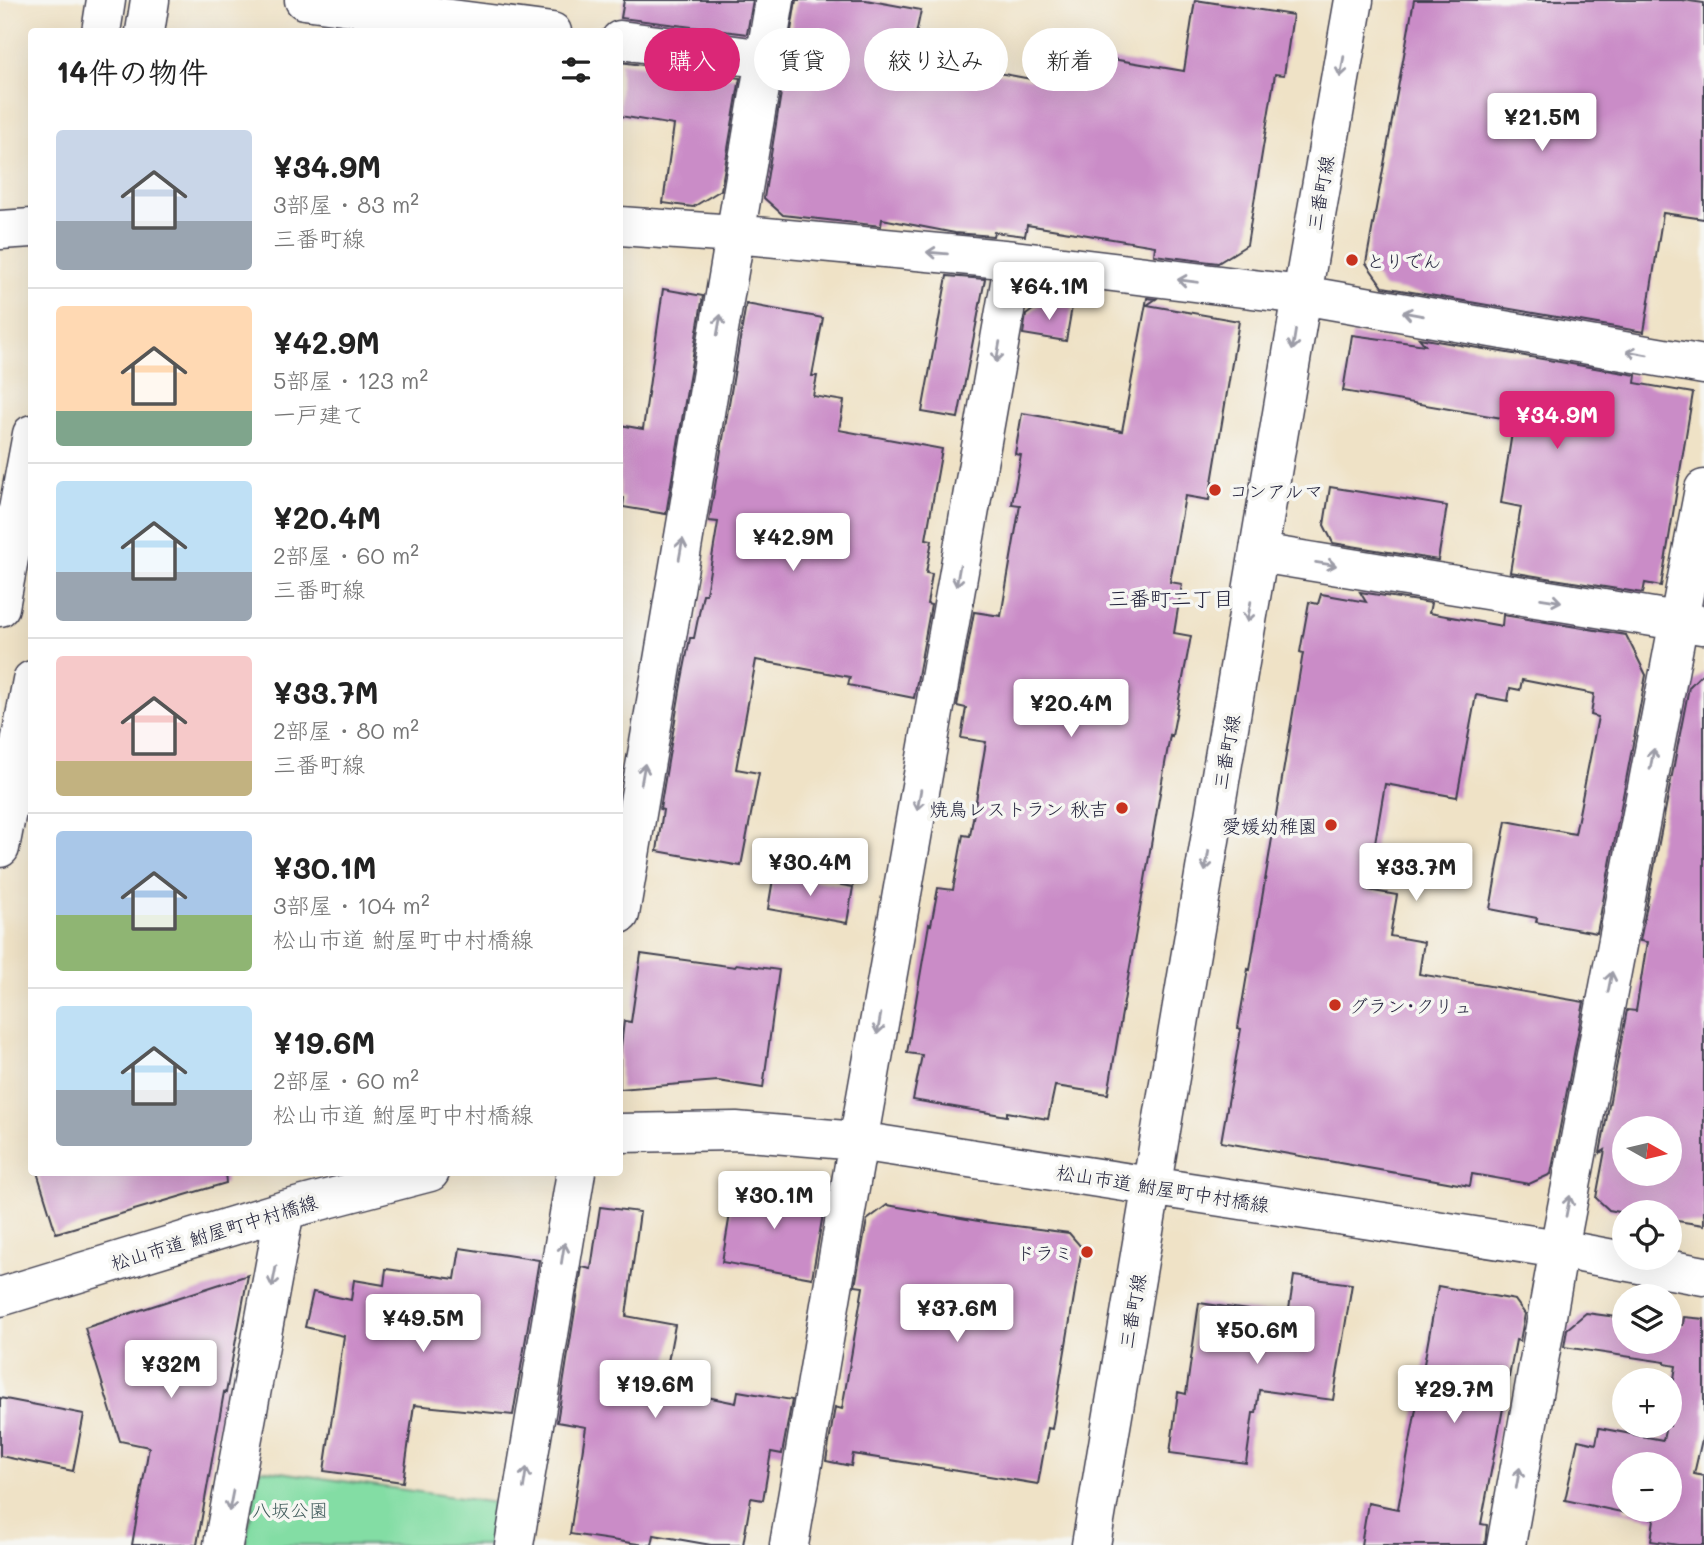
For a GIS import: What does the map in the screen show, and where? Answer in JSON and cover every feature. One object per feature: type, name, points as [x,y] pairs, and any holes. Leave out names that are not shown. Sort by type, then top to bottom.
[{"type":"street","points":[[102,28],[106,0]]},
{"type":"street","points":[[146,28],[150,0]]},
{"type":"street","points":[[304,0],[521,28]]},
{"type":"street","points":[[771,28],[775,0]]},
{"type":"street","name":"三番町線","points":[[1091,1545],[1354,0]]},
{"type":"street","points":[[623,40],[754,57]]},
{"type":"street","points":[[623,896],[760,91]]},
{"type":"street","points":[[623,226],[1014,260],[1302,295],[1704,365]]},
{"type":"street","points":[[0,230],[28,228]]},
{"type":"street","points":[[789,1545],[1014,260]]},
{"type":"street","points":[[0,607],[28,456]]},
{"type":"street","points":[[1506,1545],[1559,1249],[1691,623],[1704,489]]},
{"type":"street","points":[[1259,553],[1691,623]]},
{"type":"street","points":[[0,848],[28,701]]},
{"type":"street","name":"松山市道 鮒屋町中村橋線","points":[[623,1133],[736,1131],[858,1141],[1559,1249],[1704,1276]]},
{"type":"street","name":"松山市道 鮒屋町中村橋線","points":[[0,1297],[307,1194],[408,1176]]},
{"type":"street","points":[[514,1545],[575,1176]]},
{"type":"street","points":[[223,1545],[307,1194]]},
{"type":"green space","name":"八坂公園","points":[[260,1469],[496,1503],[489,1545],[245,1545]]},
{"type":"building","points":[[624,0],[753,0],[747,34],[740,33],[740,28],[700,28],[621,18]]},
{"type":"building","points":[[796,0],[866,0],[921,10],[917,28],[864,28],[864,91],[1008,91],[1008,75],[1022,77],[1022,91],[1118,91],[1118,60],[1184,71],[1195,0],[1293,15],[1284,75],[1275,74],[1247,245],[1218,263],[1154,255],[1155,246],[1027,225],[1025,236],[994,232],[993,236],[955,233],[882,219],[881,226],[783,215],[764,198],[781,91],[850,91],[850,28],[791,28]]},
{"type":"building","points":[[1414,0],[1682,0],[1704,3],[1704,219],[1663,213],[1644,332],[1383,287],[1366,263]]},
{"type":"building","points":[[623,62],[644,65],[644,91],[738,91],[721,190],[693,207],[663,203],[674,125],[623,116]]},
{"type":"building","points":[[947,276],[985,279],[958,418],[922,412]]},
{"type":"building","points":[[663,289],[703,296],[666,514],[623,507],[623,426],[643,429]]},
{"type":"building","points":[[1147,298],[1156,299],[1147,305],[1239,321],[1209,500],[1185,496],[1170,582],[1182,584],[1174,633],[1191,636],[1172,736],[1170,735],[1108,1094],[1055,1086],[1048,1119],[1007,1112],[1007,1116],[913,1100],[922,1055],[907,1053],[929,924],[931,925],[938,888],[953,890],[963,835],[970,836],[986,742],[961,738],[966,708],[957,706],[974,612],[1001,616],[1020,505],[1012,504],[1021,455],[1015,454],[1022,413],[1122,431]]},
{"type":"building","points":[[1043,302],[1072,307],[1066,341],[1023,334],[1026,315]]},
{"type":"building","points":[[746,304],[823,318],[812,376],[817,376],[813,396],[844,401],[839,430],[942,449],[926,539],[932,540],[926,573],[932,574],[927,604],[931,605],[914,698],[848,685],[850,677],[756,660],[736,769],[759,773],[741,866],[657,851],[663,810],[660,809],[682,679],[690,638],[694,638],[703,594],[706,594],[718,522],[709,521]]},
{"type":"building","points":[[1352,335],[1425,345],[1419,338],[1636,375],[1635,383],[1693,393],[1661,586],[1645,583],[1643,593],[1510,572],[1521,507],[1501,503],[1514,420],[1343,391]]},
{"type":"building","points":[[1330,487],[1447,506],[1438,560],[1333,543],[1324,525]]},
{"type":"building","points":[[1360,592],[1431,603],[1429,613],[1502,626],[1503,615],[1626,635],[1646,675],[1597,933],[1536,922],[1537,918],[1490,909],[1506,821],[1575,834],[1598,717],[1591,715],[1594,694],[1522,680],[1520,690],[1510,688],[1508,701],[1476,695],[1457,797],[1385,784],[1367,890],[1397,895],[1390,936],[1424,942],[1419,974],[1584,1002],[1551,1174],[1529,1184],[1472,1174],[1470,1186],[1221,1142],[1303,653],[1300,652],[1309,602],[1318,604],[1321,594],[1366,602]]},
{"type":"building","points":[[1704,672],[1704,1225],[1682,1222],[1682,1200],[1612,1200],[1612,1211],[1596,1198],[1605,1150],[1600,1153],[1627,1010],[1636,1011],[1647,942],[1640,941],[1689,687]]},
{"type":"building","points":[[774,873],[853,887],[847,923],[768,909]]},
{"type":"building","points":[[641,954],[779,970],[763,1088],[718,1081],[623,1089],[624,1021],[631,1022]]},
{"type":"building","points":[[38,1176],[225,1176],[226,1183],[56,1233]]},
{"type":"building","points":[[765,1184],[806,1191],[823,1214],[812,1278],[722,1262],[734,1190],[763,1195]]},
{"type":"building","points":[[887,1205],[1069,1233],[1082,1248],[1052,1429],[1048,1428],[1038,1484],[853,1454],[851,1466],[826,1461],[835,1407],[842,1409],[863,1287],[855,1286],[867,1220]]},
{"type":"building","points":[[600,1207],[640,1212],[626,1316],[675,1325],[663,1388],[736,1403],[738,1391],[792,1400],[782,1454],[771,1452],[763,1500],[751,1498],[743,1545],[711,1545],[654,1535],[652,1545],[645,1545],[570,1534],[586,1427],[557,1422],[582,1267],[591,1269]]},
{"type":"building","points":[[460,1248],[539,1260],[513,1415],[414,1405],[403,1482],[324,1471],[344,1336],[305,1327],[313,1292],[351,1300],[354,1280],[384,1285],[386,1269],[455,1279]]},
{"type":"building","points":[[248,1275],[197,1545],[132,1545],[149,1447],[120,1441],[85,1328]]},
{"type":"building","points":[[1294,1276],[1352,1284],[1333,1400],[1259,1390],[1246,1463],[1170,1453],[1178,1392],[1186,1394],[1199,1303],[1288,1316]]},
{"type":"building","points":[[1438,1286],[1515,1300],[1525,1314],[1520,1341],[1516,1340],[1481,1524],[1487,1525],[1485,1545],[1361,1545],[1368,1503],[1398,1509]]},
{"type":"building","points":[[1586,1313],[1612,1316],[1612,1354],[1682,1354],[1684,1317],[1704,1319],[1704,1431],[1694,1474],[1704,1476],[1704,1545],[1651,1541],[1654,1522],[1682,1522],[1682,1452],[1612,1452],[1612,1510],[1565,1500],[1578,1440],[1596,1444],[1599,1428],[1612,1430],[1612,1438],[1682,1438],[1682,1368],[1676,1368],[1665,1362],[1564,1347],[1567,1329]]},
{"type":"building","points":[[0,1398],[84,1414],[73,1471],[0,1456]]},
{"type":"place","name":"とりでん","points":[[1352,260]]},
{"type":"place","name":"コンアルマ","points":[[1215,490]]},
{"type":"place","name":"焼鳥レストラン 秋吉","points":[[1122,808]]},
{"type":"place","name":"愛媛幼稚園","points":[[1331,825]]},
{"type":"place","name":"グラン･クリュ","points":[[1335,1005]]},
{"type":"place","name":"ドラミ","points":[[1087,1252]]},
{"type":"district","name":"三番町二丁目","points":[[1171,597]]}]
